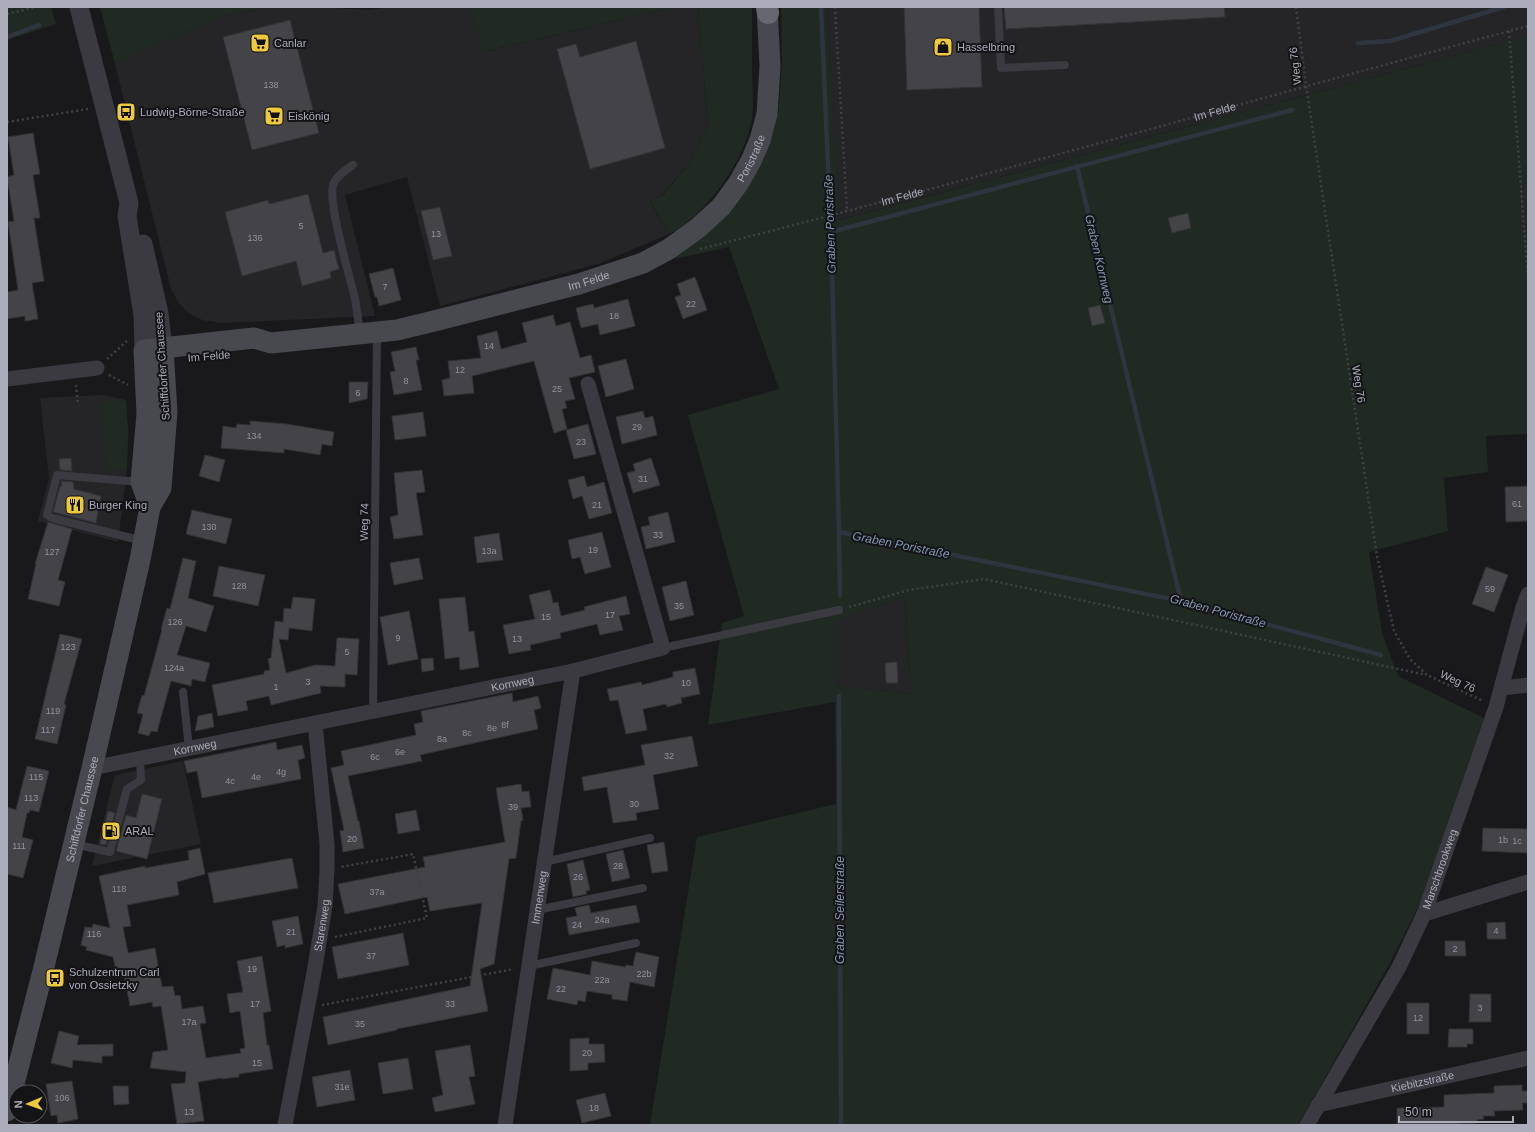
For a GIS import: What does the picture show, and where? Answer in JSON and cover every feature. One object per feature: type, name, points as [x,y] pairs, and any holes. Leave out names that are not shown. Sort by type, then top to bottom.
[{"type":"main road","name":"Poristraße","points":[[643,263],[669,249],[698,228],[721,208],[738,184],[751,161],[760,140],[766,114],[770,66],[767,9]]},
{"type":"main road","name":"Im Felde","points":[[154,355],[254,338],[271,343],[397,330],[579,284],[643,263]]},
{"type":"main road","name":"Schiffdorfer Chaussee","points":[[150,507],[141,482],[147,414],[147,396],[154,355]]},
{"type":"main road","name":"Schiffdorfer Chaussee","points":[[7,1111],[12,1066],[73,844],[92,768],[144,541],[150,507],[161,488],[167,412],[154,355]]},
{"type":"street","name":"Schiffdorfer Chaussee","points":[[79,7],[129,203],[136,213],[138,220],[159,313],[154,355]]},
{"type":"street","name":"Schiffdorfer Chaussee","points":[[129,203],[127,216],[143,315],[143,326],[154,355]]},
{"type":"street","points":[[7,379],[97,368]]},
{"type":"street","points":[[588,384],[663,648]]},
{"type":"street","name":"Marschbrookweg","points":[[1307,1125],[1399,967],[1424,914],[1496,707],[1523,607],[1528,594]]},
{"type":"street","name":"Kornweg","points":[[92,768],[573,671],[663,648]]},
{"type":"street","name":"Immenweg","points":[[505,1125],[573,671]]},
{"type":"street","points":[[1502,688],[1528,685]]},
{"type":"street","name":"Starenweg","points":[[284,1125],[308,1008],[325,906],[327,844],[315,723]]},
{"type":"street","points":[[1424,914],[1528,882]]},
{"type":"street","name":"Kiebitzstraße","points":[[1318,1106],[1528,1058]]},
{"type":"lane","points":[[998,7],[1000,68],[1065,65]]},
{"type":"lane","name":"Weg 74","points":[[353,165],[334,183],[332,193],[338,228],[354,296],[369,333],[373,712]]},
{"type":"lane","points":[[141,482],[57,474],[46,512],[47,516],[52,518],[144,541]]},
{"type":"lane","points":[[663,648],[839,610]]},
{"type":"lane","points":[[183,692],[189,749]]},
{"type":"lane","points":[[73,844],[110,852],[127,789],[141,780],[140,758]]},
{"type":"lane","points":[[544,862],[650,838]]},
{"type":"lane","points":[[537,910],[643,888]]},
{"type":"lane","points":[[529,966],[636,943]]},
{"type":"path","points":[[7,14],[36,7]]},
{"type":"path","points":[[835,7],[847,211]]},
{"type":"path","name":"Weg 76","points":[[1296,7],[1306,85],[1377,556],[1394,631],[1410,660],[1427,675],[1496,707]]},
{"type":"path","name":"Im Felde","points":[[696,250],[819,219],[1306,85],[1528,26]]},
{"type":"path","points":[[1510,31],[1528,279]]},
{"type":"path","points":[[7,122],[105,106]]},
{"type":"path","points":[[143,326],[97,368],[147,396]]},
{"type":"path","points":[[75,371],[78,405]]},
{"type":"path","points":[[839,610],[909,590],[984,579],[1427,675]]},
{"type":"path","points":[[320,940],[426,918],[413,854],[327,870]]},
{"type":"path","points":[[308,1008],[529,966]]},
{"type":"shaded area","points":[[7,7],[51,7],[56,24],[7,40]]},
{"type":"shaded area","points":[[100,7],[272,7],[219,17],[115,64]]},
{"type":"shaded area","points":[[272,7],[317,7],[368,10],[392,7],[470,7],[484,52],[673,7],[698,7],[708,124],[691,161],[662,195],[650,202],[669,234],[598,264],[440,306],[407,177],[345,195],[375,316],[221,323],[202,320],[187,312],[178,302],[171,289],[115,64],[219,17]]},
{"type":"shaded area","points":[[470,7],[673,7],[483,52]]},
{"type":"shaded area","points":[[698,7],[752,7],[752,117],[747,139],[740,155],[720,187],[709,202],[696,215],[683,226],[669,234],[650,201],[663,195],[691,161],[708,124]]},
{"type":"shaded area","points":[[781,7],[827,7],[839,220],[1528,36],[1528,434],[1486,436],[1488,472],[1444,478],[1448,531],[1369,552],[1382,633],[1398,676],[1484,718],[1421,901],[1389,965],[1298,1125],[650,1125],[697,837],[836,804],[835,702],[708,725],[722,623],[744,616],[688,415],[779,389],[729,247],[674,259],[726,217],[747,190],[766,150],[778,113],[782,64]],"holes":[[[905,596],[911,694],[835,685],[835,622]]]},
{"type":"shaded area","points":[[827,7],[1528,7],[1528,36],[838,220]]},
{"type":"shaded area","points":[[103,395],[126,400],[128,432],[127,469],[118,542],[38,521],[49,479],[40,398]]},
{"type":"shaded area","points":[[126,400],[128,432],[127,469],[108,470],[100,402]]},
{"type":"shaded area","points":[[905,596],[911,694],[835,685],[835,622]]},
{"type":"shaded area","points":[[183,761],[201,844],[92,866],[115,775]]},
{"type":"building","name":"Hasselbring","points":[[904,7],[979,7],[982,87],[907,90]]},
{"type":"building","points":[[1004,7],[1224,7],[1225,17],[1006,29]]},
{"type":"building","points":[[290,20],[319,133],[252,150],[223,37]]},
{"type":"building","points":[[636,41],[665,148],[590,169],[557,49],[576,44],[580,57]]},
{"type":"building","points":[[33,133],[40,174],[33,175],[40,218],[34,218],[44,281],[32,283],[38,319],[25,321],[25,316],[7,319],[7,292],[18,290],[8,222],[14,221],[7,177],[14,175],[8,137]]},
{"type":"building","points":[[308,194],[323,253],[334,250],[339,269],[330,272],[331,278],[302,286],[296,261],[242,276],[225,212],[268,200],[269,204]]},
{"type":"building","points":[[440,207],[452,256],[433,260],[421,211]]},
{"type":"building","points":[[1188,213],[1191,228],[1172,233],[1168,218]]},
{"type":"building","points":[[393,268],[401,300],[379,306],[369,274]]},
{"type":"building","points":[[695,277],[707,310],[683,319],[675,297],[681,295],[677,284]]},
{"type":"building","points":[[628,299],[635,326],[600,335],[598,324],[581,328],[576,308],[593,304],[594,308]]},
{"type":"building","points":[[1100,305],[1105,323],[1092,326],[1088,308]]},
{"type":"building","points":[[553,315],[556,326],[570,322],[580,358],[591,355],[595,372],[569,378],[575,399],[565,401],[567,408],[562,409],[567,429],[554,433],[534,361],[472,376],[474,393],[444,396],[442,380],[450,378],[448,361],[481,358],[477,336],[497,331],[501,349],[527,342],[522,323]]},
{"type":"building","points":[[416,347],[419,360],[416,360],[422,390],[394,395],[390,372],[395,371],[391,352]]},
{"type":"building","points":[[626,359],[634,389],[606,397],[598,366]]},
{"type":"building","points":[[349,382],[368,382],[367,399],[349,403]]},
{"type":"building","points":[[643,411],[645,418],[653,416],[657,435],[622,444],[616,417]]},
{"type":"building","points":[[423,412],[426,436],[395,440],[392,416]]},
{"type":"building","points":[[250,421],[287,424],[334,432],[332,446],[322,444],[320,455],[284,449],[284,453],[221,448],[223,426],[236,428],[237,424],[250,425]]},
{"type":"building","points":[[588,424],[596,454],[574,459],[566,430]]},
{"type":"building","points":[[205,455],[225,460],[219,482],[199,476]]},
{"type":"building","points":[[71,458],[72,471],[60,470],[59,459]]},
{"type":"building","points":[[651,458],[660,485],[633,493],[627,473],[635,471],[633,464]]},
{"type":"building","points":[[422,470],[425,492],[416,493],[423,535],[394,539],[390,517],[398,515],[394,473]]},
{"type":"building","points":[[584,476],[587,487],[604,482],[612,513],[589,519],[582,496],[573,499],[568,480]]},
{"type":"building","name":"Burger King","points":[[61,481],[73,482],[74,489],[101,496],[96,523],[53,512],[60,486],[62,486]]},
{"type":"building","points":[[1528,486],[1528,521],[1506,522],[1505,487]]},
{"type":"building","points":[[192,510],[232,519],[226,544],[186,534]]},
{"type":"building","points":[[668,512],[675,542],[646,549],[641,527],[650,525],[648,517]]},
{"type":"building","points":[[48,522],[72,529],[58,580],[65,582],[59,606],[28,599],[35,564]]},
{"type":"building","points":[[602,532],[611,567],[585,574],[580,557],[572,559],[568,540]]},
{"type":"building","points":[[499,533],[503,560],[477,563],[474,537]]},
{"type":"building","points":[[183,558],[196,561],[188,598],[214,606],[206,632],[186,626],[177,655],[210,663],[205,682],[192,679],[191,686],[171,681],[157,732],[151,731],[149,736],[138,733],[143,714],[137,713],[142,695],[144,696],[167,608],[170,609]]},
{"type":"building","points":[[419,558],[423,579],[394,585],[390,563]]},
{"type":"building","points":[[219,566],[265,575],[258,606],[213,596]]},
{"type":"building","points":[[1486,567],[1508,575],[1494,612],[1472,604]]},
{"type":"building","points":[[686,581],[694,615],[670,621],[662,587]]},
{"type":"building","points":[[550,590],[553,603],[558,602],[561,616],[585,610],[584,607],[626,596],[630,614],[619,616],[623,630],[600,635],[597,624],[560,633],[561,638],[530,645],[531,650],[509,654],[503,625],[535,619],[529,595]]},
{"type":"building","points":[[293,597],[315,599],[312,631],[289,628],[288,640],[279,639],[286,673],[315,665],[335,666],[337,638],[344,638],[359,639],[357,675],[345,674],[345,687],[320,686],[321,693],[271,705],[269,696],[246,701],[248,710],[218,716],[212,685],[264,674],[264,671],[270,670],[268,659],[271,658],[275,621],[283,622],[284,608],[291,609]]},
{"type":"building","points":[[465,597],[469,632],[474,631],[479,667],[460,670],[459,657],[445,659],[439,599]]},
{"type":"building","points":[[409,611],[418,659],[388,665],[380,617]]},
{"type":"building","points":[[60,634],[82,639],[64,704],[66,705],[57,744],[35,739]]},
{"type":"building","points":[[433,658],[434,670],[422,672],[421,659]]},
{"type":"building","points":[[897,662],[898,683],[886,683],[885,663]]},
{"type":"building","points":[[695,668],[700,694],[681,698],[682,703],[667,707],[666,704],[643,709],[647,730],[626,734],[618,700],[610,701],[607,689],[641,682],[642,685],[673,677],[673,672]]},
{"type":"building","points":[[512,693],[513,702],[538,696],[541,708],[534,710],[538,729],[420,755],[422,761],[348,776],[364,848],[343,852],[340,831],[344,830],[331,768],[344,765],[341,751],[416,735],[414,724],[423,722],[421,711]]},
{"type":"building","points":[[212,713],[214,727],[195,731],[198,716]]},
{"type":"building","points":[[692,736],[698,766],[653,775],[659,809],[636,813],[637,820],[613,823],[607,787],[584,791],[582,777],[645,765],[641,745]]},
{"type":"building","points":[[276,742],[277,750],[302,745],[305,758],[298,760],[301,779],[202,798],[197,771],[187,773],[184,761]]},
{"type":"building","points":[[27,766],[49,771],[39,812],[30,810],[29,813],[27,813],[22,837],[33,840],[23,878],[7,874],[7,807],[16,810]]},
{"type":"building","points":[[521,784],[522,792],[529,791],[531,807],[521,808],[523,820],[521,821],[516,858],[509,859],[494,964],[480,969],[488,1011],[397,1029],[328,1045],[323,1017],[470,986],[482,903],[430,911],[427,897],[345,914],[338,884],[425,867],[423,857],[505,842],[496,788]]},
{"type":"building","points":[[142,794],[162,799],[147,859],[116,851],[126,815],[136,818]]},
{"type":"building","points":[[416,810],[420,830],[398,834],[395,814]]},
{"type":"building","points":[[108,811],[115,813],[106,845],[100,844]]},
{"type":"building","points":[[1483,828],[1528,829],[1528,853],[1482,851]]},
{"type":"building","points":[[664,842],[668,871],[652,873],[647,845]]},
{"type":"building","points":[[200,848],[205,874],[177,882],[179,895],[127,905],[131,926],[123,927],[128,953],[155,948],[162,987],[173,986],[175,996],[180,995],[182,1009],[203,1006],[206,1023],[200,1024],[206,1058],[241,1053],[240,1049],[245,1048],[240,1011],[230,1013],[227,994],[243,992],[237,961],[262,956],[271,1011],[263,1013],[267,1045],[269,1045],[273,1069],[239,1074],[239,1077],[198,1082],[204,1121],[177,1124],[171,1084],[185,1083],[186,1072],[150,1068],[153,1052],[168,1050],[161,1006],[153,1007],[152,1002],[130,1006],[123,969],[116,971],[113,957],[86,950],[87,947],[81,945],[85,927],[92,928],[93,924],[110,928],[99,876],[145,866],[145,868],[189,860],[188,851]]},
{"type":"building","points":[[623,850],[630,878],[612,882],[606,854]]},
{"type":"building","points":[[292,858],[298,888],[214,903],[208,873]]},
{"type":"building","points":[[583,860],[590,890],[586,891],[587,894],[573,897],[567,864]]},
{"type":"building","points":[[589,905],[591,913],[636,905],[640,922],[569,935],[566,918],[577,916],[575,908]]},
{"type":"building","points":[[298,916],[303,944],[285,948],[285,945],[277,947],[272,921]]},
{"type":"building","points":[[1505,922],[1506,939],[1487,939],[1487,923]]},
{"type":"building","points":[[403,933],[409,965],[338,979],[332,947]]},
{"type":"building","points":[[1445,941],[1465,941],[1466,956],[1445,956]]},
{"type":"building","points":[[636,952],[659,957],[654,987],[630,982],[627,1001],[612,999],[612,995],[587,991],[585,1002],[578,1000],[577,1005],[547,999],[553,968],[590,975],[592,961],[625,967],[626,965],[633,966]]},
{"type":"building","points":[[1470,994],[1491,994],[1491,1022],[1469,1022]]},
{"type":"building","points":[[1407,1003],[1429,1003],[1429,1034],[1407,1034]]},
{"type":"building","points":[[1449,1029],[1473,1029],[1473,1044],[1467,1044],[1467,1047],[1448,1047]]},
{"type":"building","points":[[59,1031],[79,1036],[77,1045],[113,1044],[113,1056],[102,1056],[102,1063],[73,1060],[72,1068],[51,1063]]},
{"type":"building","points":[[589,1038],[589,1044],[604,1044],[605,1062],[588,1063],[588,1070],[570,1071],[570,1039]]},
{"type":"building","points":[[470,1045],[475,1076],[469,1077],[475,1104],[435,1112],[432,1098],[443,1095],[435,1051]]},
{"type":"building","points":[[408,1058],[413,1089],[383,1094],[378,1063]]},
{"type":"building","points":[[350,1070],[355,1100],[317,1107],[312,1077]]},
{"type":"building","points":[[72,1081],[78,1119],[58,1123],[57,1115],[51,1116],[48,1084],[46,1084]]},
{"type":"building","points":[[1522,1085],[1522,1091],[1528,1091],[1528,1103],[1522,1103],[1523,1110],[1494,1111],[1495,1116],[1483,1116],[1484,1119],[1477,1120],[1477,1123],[1397,1125],[1397,1108],[1444,1107],[1444,1095],[1494,1093],[1494,1086]]},
{"type":"building","points":[[113,1086],[128,1086],[129,1104],[114,1105]]},
{"type":"building","points":[[605,1093],[611,1116],[582,1123],[576,1100]]},
{"type":"waterway","name":"Graben Poristraße","points":[[821,7],[831,232],[839,532],[1181,601],[1381,655]]},
{"type":"waterway","points":[[1358,43],[1390,41],[1504,7]]},
{"type":"waterway","points":[[7,37],[39,25]]},
{"type":"waterway","name":"Graben Kornweg","points":[[831,232],[1292,110]]},
{"type":"waterway","name":"Graben Kornweg","points":[[1077,166],[1181,601]]},
{"type":"waterway","name":"Graben Seilerstraße","points":[[839,532],[840,595]]},
{"type":"waterway","name":"Graben Seilerstraße","points":[[839,696],[841,1125]]},
{"type":"place","name":"Canlar","points":[[260,43]]},
{"type":"place","name":"Hasselbring","points":[[943,47]]},
{"type":"place","name":"Ludwig-Börne-Straße","points":[[126,112]]},
{"type":"place","name":"Eiskönig","points":[[274,116]]},
{"type":"place","name":"Burger King","points":[[75,505]]},
{"type":"place","name":"ARAL","points":[[111,831]]},
{"type":"place","name":"Schulzentrum Carl von Ossietzky","points":[[55,978]]}]
